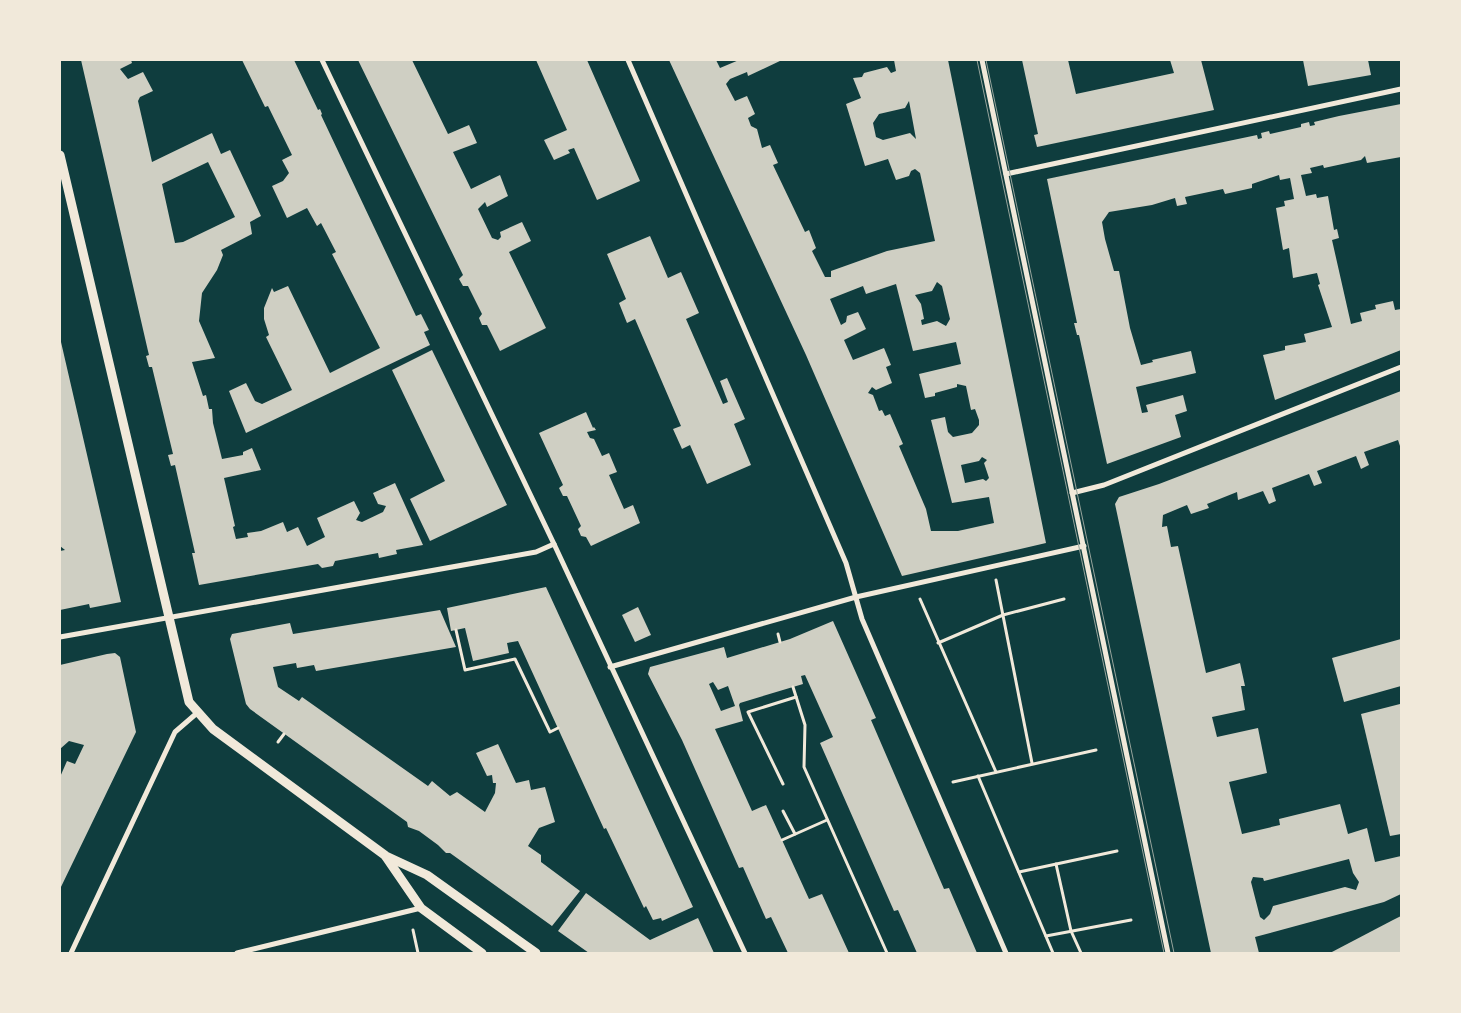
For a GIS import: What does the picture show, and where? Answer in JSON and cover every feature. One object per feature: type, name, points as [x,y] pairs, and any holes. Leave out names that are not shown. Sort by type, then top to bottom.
[{"type":"street","points":[[322,60],[554,544],[745,953]]},
{"type":"street","points":[[628,60],[846,563],[862,619],[1006,953]]},
{"type":"street","points":[[982,60],[1168,953]]},
{"type":"street","points":[[1006,174],[1401,89]]},
{"type":"street","points":[[60,156],[189,702],[213,729],[386,856],[427,875],[536,953]]},
{"type":"street","points":[[1072,493],[1104,485],[1401,367]]},
{"type":"street","points":[[60,638],[536,552],[554,544]]},
{"type":"street","points":[[610,667],[856,597],[1084,546]]},
{"type":"street","points":[[72,953],[175,732],[198,713]]},
{"type":"street","points":[[386,856],[421,908],[482,953]]},
{"type":"street","points":[[237,953],[421,908]]},
{"type":"path","points":[[994,575],[1032,763]]},
{"type":"path","points":[[917,592],[938,644],[996,772]]},
{"type":"path","points":[[938,644],[1002,615],[1064,599]]},
{"type":"path","points":[[456,630],[465,670],[515,659],[550,732],[558,728]]},
{"type":"path","points":[[793,687],[805,725],[804,767],[887,953]]},
{"type":"path","points":[[783,784],[748,712],[796,697]]},
{"type":"path","points":[[278,742],[284,734]]},
{"type":"path","points":[[953,782],[1096,750]]},
{"type":"path","points":[[978,776],[1053,953]]},
{"type":"path","points":[[783,811],[795,834]]},
{"type":"path","points":[[782,840],[827,820]]},
{"type":"path","points":[[1019,872],[1117,850]]},
{"type":"path","points":[[1056,864],[1071,931],[1081,953]]},
{"type":"path","points":[[1046,936],[1131,920]]},
{"type":"path","points":[[413,930],[418,953]]},
{"type":"building","points":[[81,60],[131,60],[132,63],[120,69],[128,79],[143,72],[153,91],[140,97],[138,101],[152,162],[212,133],[221,154],[230,150],[261,216],[250,222],[252,234],[221,250],[223,255],[217,270],[202,293],[199,321],[215,358],[192,362],[203,396],[206,395],[209,409],[212,409],[213,423],[222,459],[243,455],[243,452],[252,448],[261,470],[224,478],[235,526],[233,527],[236,539],[248,537],[247,533],[261,531],[283,522],[287,532],[298,527],[307,546],[325,537],[317,518],[354,501],[360,513],[356,520],[362,522],[383,512],[386,506],[378,504],[373,493],[395,483],[423,545],[396,550],[397,554],[379,558],[378,553],[335,561],[333,566],[322,568],[318,564],[199,585],[192,553],[195,553],[175,465],[171,466],[168,455],[173,454],[152,367],[149,367],[146,356],[149,355]],"holes":[[[208,162],[235,217],[183,242],[175,243],[162,184]]]},
{"type":"building","points":[[242,60],[294,60],[318,110],[320,109],[321,115],[416,316],[421,314],[429,330],[424,332],[430,345],[246,433],[229,391],[246,383],[255,401],[262,404],[292,390],[266,337],[269,335],[264,319],[264,308],[272,288],[274,292],[288,286],[330,373],[380,348],[332,254],[336,252],[321,223],[317,226],[307,208],[287,218],[272,186],[283,181],[289,173],[282,160],[292,155],[268,106],[265,107]]},
{"type":"building","points":[[358,60],[412,60],[448,134],[469,125],[477,143],[453,152],[471,189],[500,175],[508,196],[487,207],[485,202],[478,209],[492,238],[498,240],[501,237],[500,232],[522,222],[531,241],[509,252],[546,328],[500,351],[487,325],[482,325],[479,318],[482,314],[468,286],[463,286],[459,279],[463,275]]},
{"type":"building","points":[[536,60],[587,60],[640,181],[597,200],[574,148],[568,150],[570,153],[554,160],[544,140],[567,130]]},
{"type":"building","points":[[669,60],[716,60],[720,68],[739,60],[782,60],[748,76],[747,72],[730,79],[726,84],[735,101],[747,96],[755,114],[748,118],[751,126],[757,129],[762,148],[770,145],[778,163],[773,165],[805,232],[809,230],[816,248],[812,251],[825,277],[831,277],[831,271],[887,251],[935,241],[920,173],[915,169],[911,171],[909,176],[896,180],[888,159],[865,166],[846,104],[861,98],[853,78],[862,77],[864,73],[887,67],[891,73],[896,71],[894,60],[948,60],[1046,543],[902,576],[806,355]],"holes":[[[909,101],[916,139],[910,133],[883,140],[876,137],[873,123],[879,114],[905,108]],[[937,282],[942,286],[950,319],[946,326],[937,321],[922,325],[921,320],[924,319],[921,304],[915,295],[932,291]],[[896,284],[913,351],[956,342],[961,364],[919,374],[925,398],[957,387],[957,384],[966,386],[971,410],[975,409],[979,420],[979,425],[972,433],[953,437],[948,432],[945,417],[931,420],[952,503],[989,497],[994,523],[958,531],[931,531],[926,509],[899,446],[903,444],[890,414],[885,416],[882,410],[879,411],[873,395],[868,393],[872,387],[876,390],[892,383],[886,367],[891,365],[884,348],[853,360],[844,340],[866,329],[858,312],[847,316],[846,322],[841,325],[830,299],[863,286],[866,294]],[[982,457],[987,460],[984,463],[989,478],[986,481],[983,479],[965,483],[961,465],[979,461]]]},
{"type":"building","points":[[1022,60],[1068,60],[1076,94],[1174,73],[1170,60],[1201,60],[1214,110],[1037,147],[1034,135],[1038,134]]},
{"type":"building","points":[[1303,60],[1368,60],[1371,75],[1308,86]]},
{"type":"building","points":[[1401,104],[1401,157],[1367,163],[1365,156],[1361,160],[1324,168],[1323,165],[1310,168],[1312,173],[1301,175],[1306,196],[1316,194],[1317,198],[1328,196],[1334,230],[1337,229],[1339,238],[1332,240],[1351,324],[1362,321],[1360,313],[1376,309],[1375,305],[1393,301],[1395,310],[1401,309],[1401,350],[1275,400],[1263,355],[1285,350],[1285,346],[1306,342],[1304,334],[1332,327],[1318,285],[1320,284],[1317,273],[1293,278],[1289,248],[1283,250],[1276,208],[1285,206],[1284,201],[1294,199],[1290,178],[1280,180],[1279,175],[1252,184],[1252,188],[1225,194],[1223,189],[1185,197],[1187,204],[1177,206],[1175,198],[1152,205],[1109,212],[1102,222],[1105,239],[1114,271],[1119,271],[1130,328],[1141,365],[1153,362],[1152,360],[1191,351],[1196,373],[1136,387],[1142,413],[1148,412],[1146,405],[1183,395],[1187,411],[1175,415],[1181,437],[1107,464],[1079,335],[1077,335],[1074,323],[1077,323],[1047,179],[1257,135],[1258,139],[1262,138],[1261,133],[1269,131],[1270,134],[1301,127],[1301,124],[1309,122],[1310,126],[1315,125],[1314,122]]},
{"type":"building","points":[[650,236],[668,278],[681,272],[699,313],[686,319],[723,404],[728,402],[720,381],[727,378],[745,419],[734,424],[751,465],[707,484],[690,445],[682,449],[673,429],[681,426],[635,319],[627,323],[619,303],[626,299],[607,254]]},
{"type":"building","points":[[61,342],[121,602],[90,608],[89,604],[60,610],[60,551],[65,550],[60,546]]},
{"type":"building","points":[[432,350],[507,505],[430,541],[410,499],[445,481],[392,370]]},
{"type":"building","points":[[1401,391],[1401,449],[1398,440],[1364,452],[1369,465],[1361,469],[1356,456],[1317,471],[1322,483],[1314,486],[1309,474],[1272,488],[1276,501],[1269,504],[1263,491],[1238,500],[1237,492],[1207,504],[1209,508],[1191,514],[1187,505],[1163,515],[1162,527],[1167,526],[1171,547],[1178,546],[1206,673],[1240,663],[1245,686],[1241,686],[1245,710],[1212,717],[1217,737],[1258,728],[1267,773],[1229,782],[1242,834],[1280,825],[1279,819],[1340,804],[1348,834],[1367,828],[1375,862],[1401,856],[1401,894],[1384,902],[1255,937],[1259,953],[1211,953],[1115,504],[1119,497],[1159,484]],"holes":[[[1349,859],[1353,873],[1359,882],[1356,890],[1345,887],[1273,906],[1270,914],[1264,920],[1260,917],[1251,882],[1253,877],[1263,878],[1264,881]]]},
{"type":"building","points":[[586,412],[593,428],[596,430],[587,432],[590,438],[594,439],[602,456],[609,453],[617,472],[609,475],[624,509],[633,505],[640,523],[591,546],[586,537],[581,536],[578,529],[581,526],[567,496],[563,496],[559,488],[563,485],[539,433]]},
{"type":"building","points":[[546,587],[693,907],[662,921],[661,918],[653,920],[646,906],[644,908],[606,828],[604,829],[518,641],[507,643],[509,653],[473,661],[465,628],[451,631],[447,608]]},
{"type":"building","points":[[638,607],[651,635],[635,642],[622,615]]},
{"type":"building","points":[[440,610],[456,647],[316,671],[314,665],[297,668],[296,663],[273,667],[278,687],[299,701],[302,697],[428,786],[432,781],[450,796],[457,792],[485,812],[495,793],[496,783],[493,783],[492,775],[487,776],[476,753],[498,744],[516,783],[529,780],[531,790],[545,787],[555,822],[539,828],[528,846],[541,855],[541,862],[580,891],[552,926],[450,853],[446,853],[419,831],[408,827],[407,822],[250,709],[246,704],[230,639],[232,634],[290,623],[293,634]]},
{"type":"building","points":[[833,621],[876,718],[871,720],[944,889],[949,888],[977,953],[917,953],[898,910],[894,911],[820,743],[833,737],[805,675],[801,676],[803,684],[740,703],[743,721],[715,729],[752,811],[766,805],[809,899],[822,894],[849,953],[788,953],[771,917],[766,919],[743,867],[739,868],[682,740],[648,674],[650,667],[724,647],[727,658],[790,639]],"holes":[[[713,682],[718,690],[728,686],[735,706],[721,711],[709,684]]]},
{"type":"building","points":[[1401,639],[1401,686],[1344,702],[1332,658]]},
{"type":"building","points":[[115,653],[120,657],[136,732],[60,889],[60,777],[67,761],[75,764],[84,745],[69,741],[60,749],[60,665]]},
{"type":"building","points":[[1400,704],[1401,834],[1390,836],[1361,714]]},
{"type":"building","points":[[586,893],[650,940],[698,918],[714,953],[589,953],[558,931]]},
{"type":"building","points":[[1401,916],[1401,953],[1330,953],[1393,920]]},
{"type":"tram line","points":[[977,60],[1164,953]]},
{"type":"tram line","points":[[986,60],[1174,953]]}]
